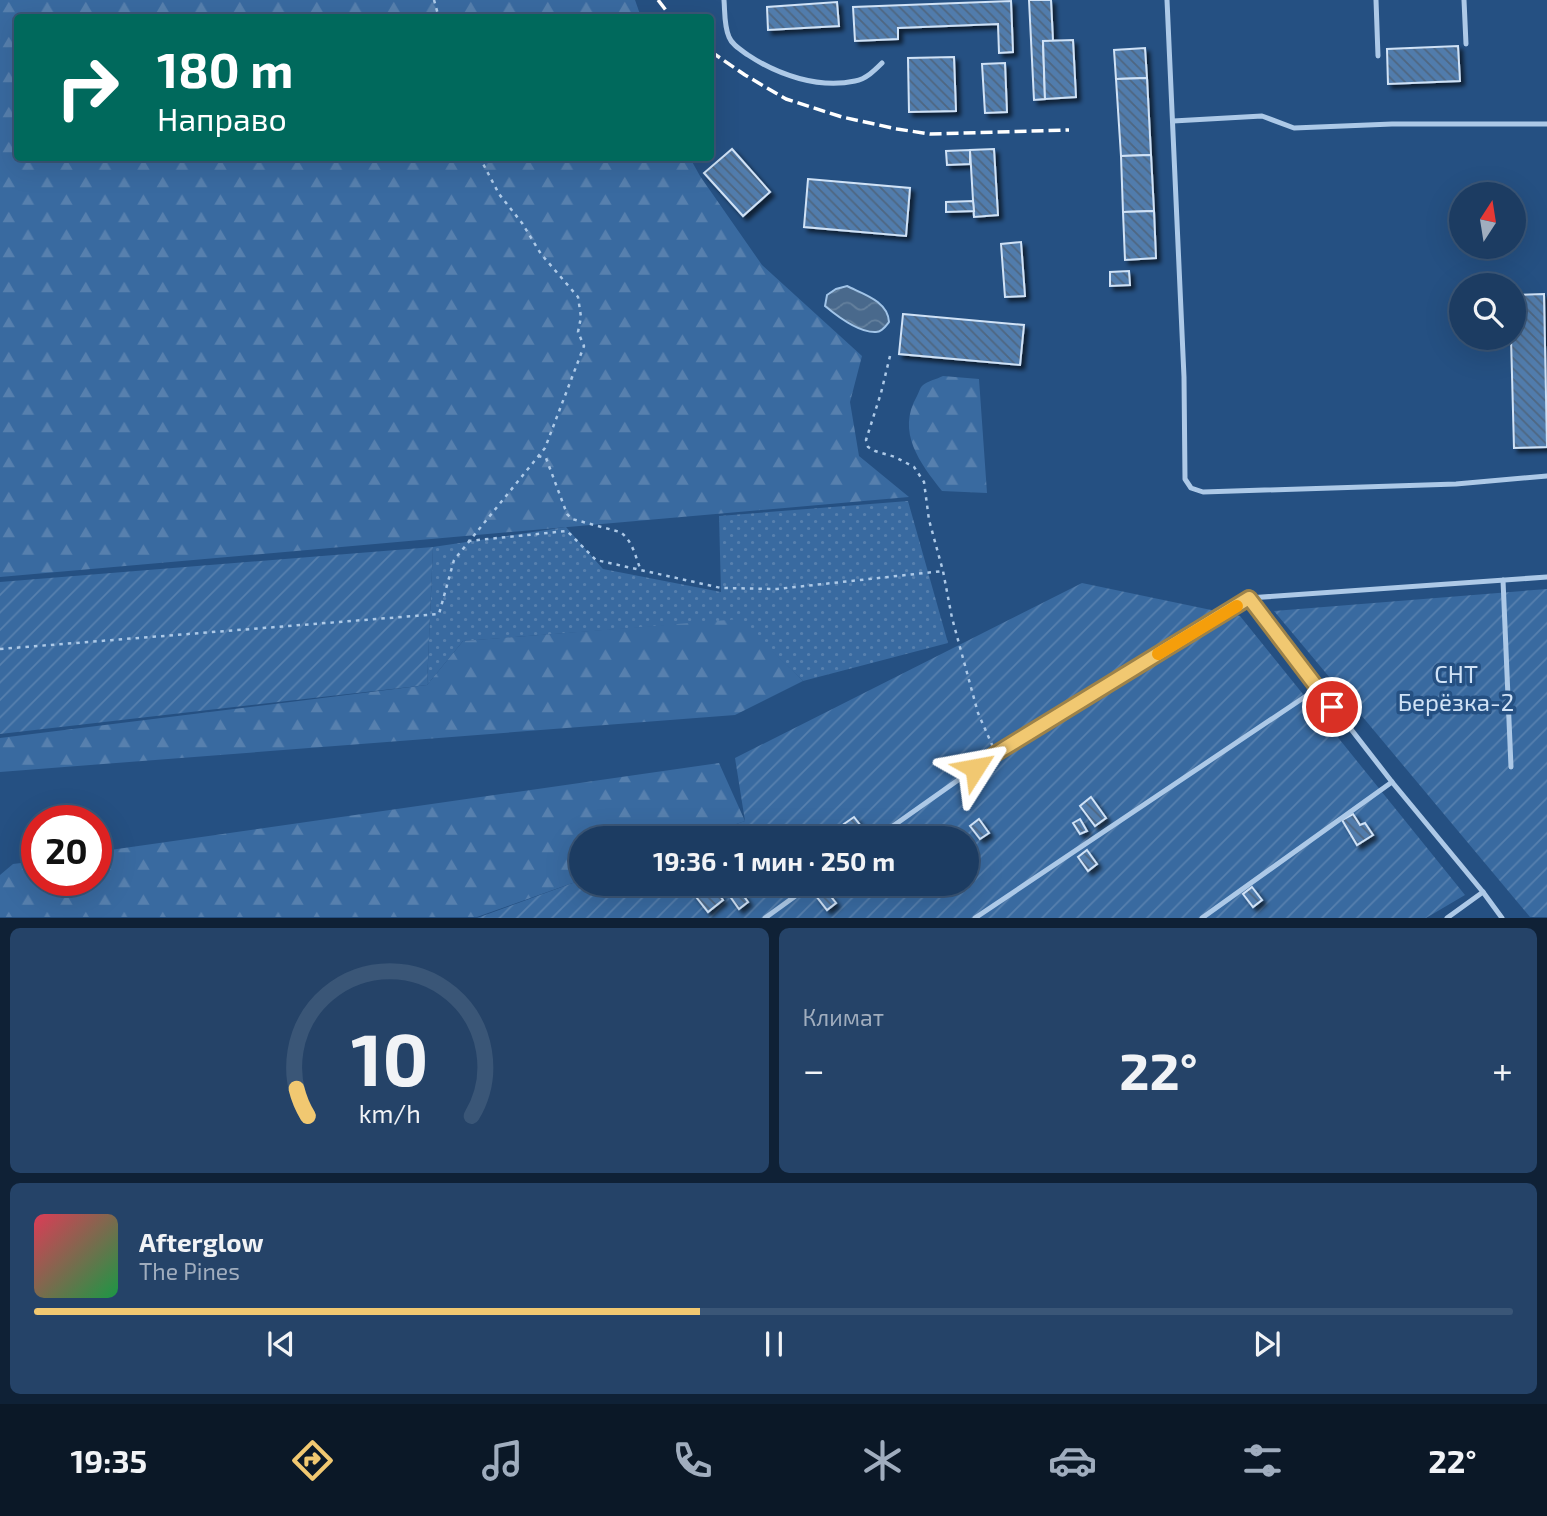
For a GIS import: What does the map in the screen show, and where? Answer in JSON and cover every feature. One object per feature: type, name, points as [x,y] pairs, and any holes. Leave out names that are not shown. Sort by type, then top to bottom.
[{"type":"lane","points":[[724,0],[729,39],[738,49],[767,67],[802,79],[833,83],[858,81],[882,63]]},
{"type":"lane","points":[[1167,0],[1184,377],[1185,479],[1191,488],[1203,492],[1442,485],[1547,475]]},
{"type":"lane","points":[[1376,0],[1378,55]]},
{"type":"lane","points":[[1464,0],[1466,44]]},
{"type":"lane","points":[[1173,121],[1262,116],[1294,128],[1392,124],[1547,124]]},
{"type":"lane","points":[[893,826],[995,754],[1249,598],[1547,577]]},
{"type":"lane","points":[[1503,580],[1511,767]]},
{"type":"lane","points":[[1249,598],[1502,918]]},
{"type":"lane","points":[[975,918],[1318,688]]},
{"type":"lane","points":[[1202,918],[1392,782]]},
{"type":"lane","points":[[1447,918],[1483,892]]},
{"type":"lane","points":[[765,918],[795,896]]},
{"type":"path","points":[[0,649],[439,614],[454,560],[545,448],[583,346],[578,332],[581,317],[578,297],[541,254],[522,223],[499,194],[482,161]]},
{"type":"path","points":[[890,356],[866,440],[868,447],[875,452],[895,457],[914,467],[924,482],[929,520],[952,618],[978,713],[995,754]]},
{"type":"path","points":[[538,456],[546,458],[566,514],[572,519],[626,536],[633,546],[641,570]]},
{"type":"path","points":[[467,541],[567,531],[596,560],[721,588],[777,589],[943,571]]},
{"type":"green space","points":[[0,0],[635,0],[640,14],[14,14],[14,161],[692,161],[762,265],[862,356],[850,402],[859,456],[909,497],[0,577]]},
{"type":"green space","points":[[943,376],[979,379],[987,493],[942,491],[913,446],[909,422],[911,409],[922,386]]},
{"type":"green space","points":[[908,501],[948,643],[803,681],[739,620],[463,641],[427,685],[433,547],[566,527],[603,569],[721,592],[719,516]]},
{"type":"green space","points":[[433,547],[427,685],[0,734],[0,582]]},
{"type":"green space","name":"СНТ Берёзка-2","points":[[1082,583],[1240,616],[1465,895],[1426,918],[477,918],[569,884],[569,896],[979,896],[979,826],[731,826],[745,821],[735,758]]},
{"type":"green space","name":"СНТ Берёзка-2","points":[[1547,589],[1547,917],[1530,917],[1274,611]]},
{"type":"green space","points":[[740,619],[803,681],[735,715],[0,772],[0,738],[427,685],[463,641]]},
{"type":"green space","points":[[719,763],[745,821],[731,826],[569,826],[569,884],[477,917],[0,917],[0,875],[13,864],[21,863],[21,896],[112,896],[112,850]]},
{"type":"water","points":[[847,286],[874,299],[884,309],[889,322],[882,330],[870,332],[856,327],[825,306],[827,295]]},
{"type":"building","points":[[1029,0],[1051,0],[1053,41],[1043,41],[1045,99],[1034,100]]},
{"type":"building","points":[[1011,1],[1013,52],[999,53],[998,24],[898,28],[898,39],[855,41],[853,7]]},
{"type":"building","points":[[837,2],[839,26],[768,30],[767,7]]},
{"type":"building","points":[[1073,40],[1076,97],[1045,99],[1043,41]]},
{"type":"building","points":[[1458,46],[1460,81],[1388,84],[1387,49]]},
{"type":"building","points":[[1145,48],[1147,78],[1116,79],[1114,50]]},
{"type":"building","points":[[954,57],[956,111],[909,112],[908,58]]},
{"type":"building","points":[[1005,63],[1007,112],[985,113],[982,64]]},
{"type":"building","points":[[1147,78],[1151,155],[1121,156],[1116,79]]},
{"type":"building","points":[[732,149],[770,192],[743,216],[704,173]]},
{"type":"building","points":[[994,149],[998,215],[974,217],[970,150]]},
{"type":"building","points":[[970,150],[970,164],[947,165],[946,151]]},
{"type":"building","points":[[1151,155],[1154,211],[1123,212],[1121,156]]},
{"type":"building","points":[[808,179],[910,188],[906,236],[804,227]]},
{"type":"building","points":[[973,201],[974,211],[946,212],[946,202]]},
{"type":"building","points":[[1154,211],[1156,258],[1125,260],[1123,212]]},
{"type":"building","points":[[1021,242],[1025,296],[1005,297],[1001,244]]},
{"type":"building","points":[[1129,271],[1130,285],[1110,286],[1110,272]]},
{"type":"building","points":[[1544,294],[1547,447],[1514,448],[1511,350],[1526,350],[1526,295]]},
{"type":"building","points":[[903,314],[1024,325],[1020,365],[899,354]]},
{"type":"building","points":[[1091,797],[1106,818],[1095,826],[1080,806]]},
{"type":"building","points":[[1353,814],[1360,825],[1365,823],[1373,835],[1357,845],[1342,820]]},
{"type":"building","points":[[854,817],[861,826],[846,826],[844,824]]},
{"type":"building","points":[[979,819],[989,833],[980,839],[979,826],[970,826]]},
{"type":"building","points":[[1080,819],[1087,831],[1080,834],[1073,823]]},
{"type":"building","points":[[1087,850],[1097,864],[1088,871],[1078,857]]},
{"type":"building","points":[[1252,887],[1262,900],[1253,907],[1243,894]]},
{"type":"building","points":[[695,896],[720,896],[723,900],[708,912]]},
{"type":"building","points":[[730,896],[744,896],[748,902],[739,909]]},
{"type":"building","points":[[816,896],[830,896],[836,903],[827,910]]},
{"type":"railway","points":[[658,0],[669,14]]},
{"type":"railway","points":[[714,54],[786,99],[842,117],[897,129],[930,134],[1069,130]]},
{"type":"slow traffic","points":[[1158,654],[1237,606]]},
{"type":"route","points":[[975,768],[1249,598],[1332,707]]}]
